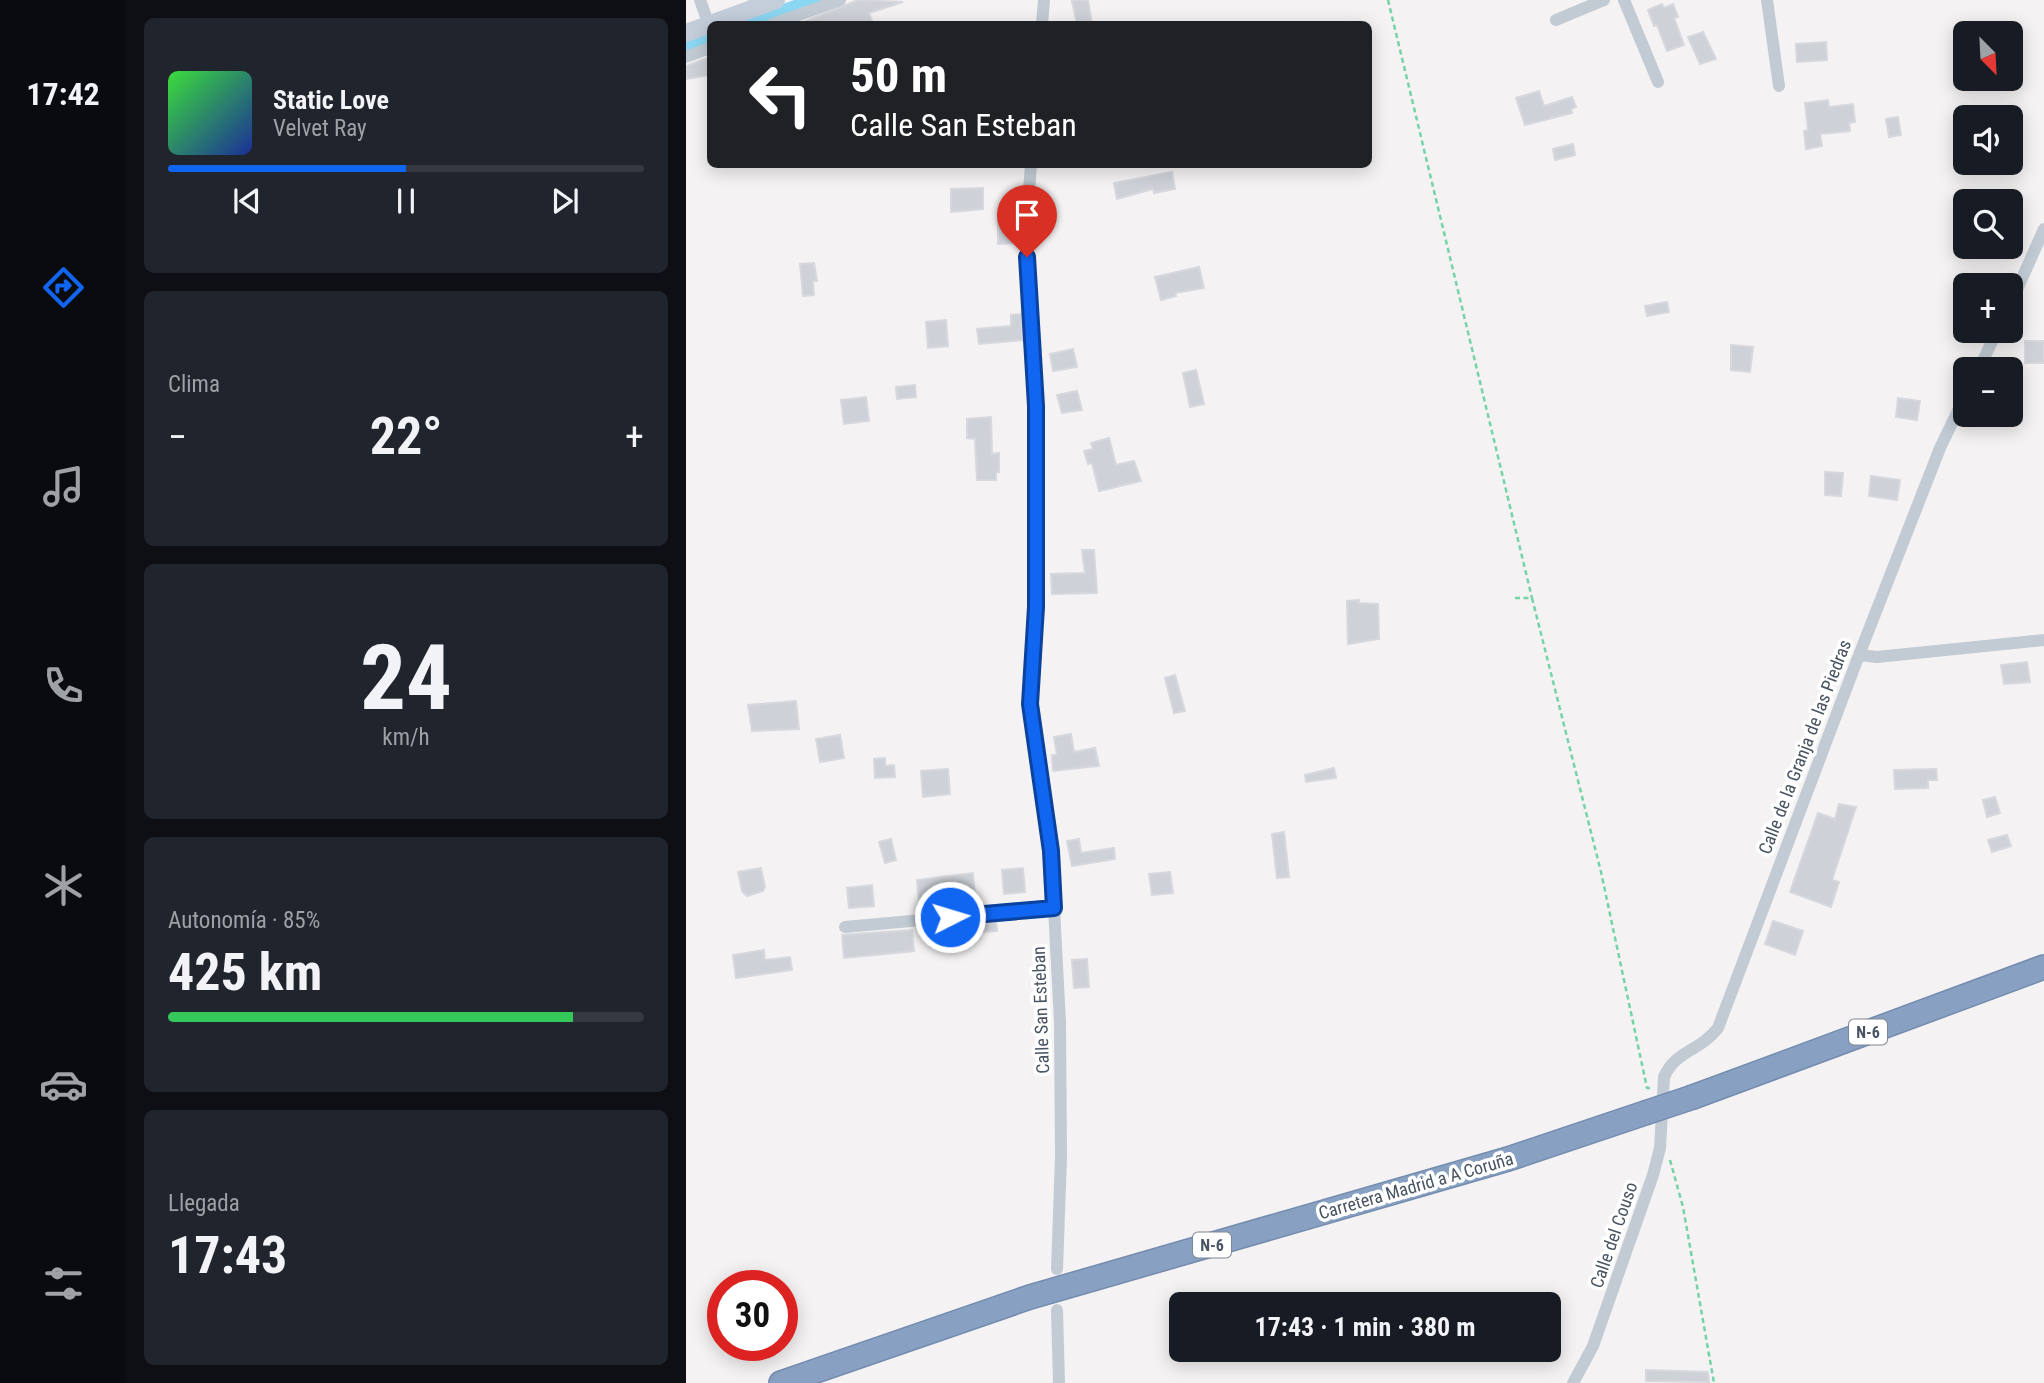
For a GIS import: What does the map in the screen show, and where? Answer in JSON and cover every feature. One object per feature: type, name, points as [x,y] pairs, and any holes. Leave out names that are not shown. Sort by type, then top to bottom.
[{"type":"highway","name":"Carretera Madrid a A Coruña","points":[[781,1383],[1030,1297],[1495,1163],[1693,1097],[2044,967]]},
{"type":"street","points":[[699,0],[708,21]]},
{"type":"street","points":[[723,21],[776,0]]},
{"type":"street","points":[[781,21],[840,0]]},
{"type":"street","points":[[1042,21],[1044,0]]},
{"type":"street","points":[[1556,20],[1604,0]]},
{"type":"street","points":[[1624,0],[1658,82]]},
{"type":"street","points":[[1767,0],[1779,86]]},
{"type":"street","points":[[686,33],[707,27]]},
{"type":"street","points":[[686,57],[707,49]]},
{"type":"street","name":"Calle San Esteban","points":[[1031,168],[1026,232],[1036,433],[1036,607],[1030,704],[1051,851],[1054,908],[1060,1036],[1057,1269]]},
{"type":"street","points":[[2023,276],[2044,229]]},
{"type":"street","name":"Calle de la Granja de las Piedras","points":[[1662,1089],[1669,1067],[1674,1061],[1680,1055],[1708,1041],[1718,1028],[1859,655],[1953,421]]},
{"type":"street","points":[[1859,655],[1877,657],[2044,640]]},
{"type":"street","points":[[845,926],[1054,908]]},
{"type":"street","name":"Calle del Couso","points":[[1573,1383],[1593,1346],[1653,1175],[1660,1148],[1662,1089]]},
{"type":"street","points":[[1057,1310],[1059,1383]]},
{"type":"path","points":[[1388,0],[1601,872],[1647,1088],[1662,1089]]},
{"type":"path","points":[[1515,598],[1532,598]]},
{"type":"path","points":[[1669,1155],[1683,1208],[1714,1383]]},
{"type":"building","points":[[858,0],[903,2],[869,13],[872,21],[806,21]]},
{"type":"building","points":[[1088,0],[1092,21],[1076,21],[1072,1]]},
{"type":"building","points":[[1662,4],[1664,8],[1673,4],[1678,17],[1674,18],[1684,45],[1667,51],[1648,10]]},
{"type":"building","points":[[1703,32],[1716,59],[1700,64],[1688,37]]},
{"type":"building","points":[[1826,42],[1827,60],[1797,62],[1796,44]]},
{"type":"building","points":[[707,58],[707,76],[686,79],[686,66]]},
{"type":"building","points":[[1539,91],[1544,106],[1572,97],[1576,107],[1571,109],[1572,113],[1525,125],[1516,98]]},
{"type":"building","points":[[1828,100],[1829,107],[1853,104],[1855,122],[1849,123],[1850,131],[1820,134],[1822,146],[1806,149],[1804,131],[1808,130],[1805,103]]},
{"type":"building","points":[[1898,117],[1901,135],[1889,137],[1886,119]]},
{"type":"building","points":[[1573,144],[1575,155],[1555,160],[1553,149]]},
{"type":"building","points":[[1172,172],[1175,189],[1154,193],[1153,189],[1117,199],[1114,183]]},
{"type":"building","points":[[983,188],[983,209],[951,212],[951,189]]},
{"type":"building","points":[[1019,212],[1018,243],[998,244],[998,213]]},
{"type":"building","points":[[814,263],[817,281],[813,281],[814,295],[803,296],[800,264]]},
{"type":"building","points":[[1199,267],[1204,288],[1175,293],[1176,296],[1161,300],[1155,277]]},
{"type":"building","points":[[1667,302],[1669,312],[1647,316],[1645,306]]},
{"type":"building","points":[[1022,314],[1022,340],[979,344],[977,329],[1011,326],[1011,315]]},
{"type":"building","points":[[946,320],[948,346],[928,348],[926,322]]},
{"type":"building","points":[[2025,341],[2044,341],[2044,363],[2025,363]]},
{"type":"building","points":[[1731,345],[1753,347],[1750,372],[1731,370]]},
{"type":"building","points":[[1073,349],[1077,367],[1053,371],[1050,354]]},
{"type":"building","points":[[1196,370],[1204,404],[1190,407],[1183,373]]},
{"type":"building","points":[[915,385],[916,397],[897,399],[896,387]]},
{"type":"building","points":[[1077,391],[1082,410],[1062,413],[1057,395]]},
{"type":"building","points":[[866,397],[869,421],[844,424],[841,400]]},
{"type":"building","points":[[1898,398],[1920,401],[1917,420],[1896,417]]},
{"type":"building","points":[[991,417],[992,454],[999,453],[999,472],[996,472],[996,480],[977,480],[975,439],[967,438],[967,419]]},
{"type":"building","points":[[1109,438],[1116,465],[1134,461],[1141,481],[1099,491],[1092,463],[1088,464],[1084,451],[1093,449],[1091,443]]},
{"type":"building","points":[[1825,472],[1843,473],[1841,496],[1825,495]]},
{"type":"building","points":[[1871,476],[1900,480],[1897,500],[1869,496]]},
{"type":"building","points":[[1082,550],[1094,550],[1097,593],[1052,594],[1051,574],[1085,573]]},
{"type":"building","points":[[1359,600],[1359,603],[1378,604],[1379,639],[1348,644],[1347,601]]},
{"type":"building","points":[[2027,662],[2030,682],[2004,684],[2001,665]]},
{"type":"building","points":[[1175,675],[1185,711],[1174,713],[1165,678]]},
{"type":"building","points":[[796,701],[799,729],[752,731],[748,705]]},
{"type":"building","points":[[1071,734],[1074,752],[1095,748],[1099,766],[1053,771],[1052,755],[1057,755],[1054,737]]},
{"type":"building","points":[[840,735],[844,758],[820,762],[816,739]]},
{"type":"building","points":[[885,758],[885,766],[894,765],[895,777],[875,778],[874,759]]},
{"type":"building","points":[[1334,768],[1336,778],[1306,782],[1305,775]]},
{"type":"building","points":[[948,769],[950,794],[923,797],[921,771]]},
{"type":"building","points":[[1936,769],[1937,780],[1928,780],[1928,788],[1895,789],[1894,770]]},
{"type":"building","points":[[1995,797],[2000,813],[1987,817],[1983,800]]},
{"type":"building","points":[[1839,804],[1856,807],[1832,880],[1839,882],[1831,907],[1790,892],[1818,813],[1835,819]]},
{"type":"building","points":[[1284,832],[1289,877],[1277,878],[1272,834]]},
{"type":"building","points":[[2007,835],[2011,846],[1992,852],[1988,840]]},
{"type":"building","points":[[891,839],[896,860],[885,863],[879,842]]},
{"type":"building","points":[[1079,839],[1081,853],[1114,848],[1115,859],[1072,866],[1067,841]]},
{"type":"building","points":[[761,868],[765,887],[763,891],[747,896],[742,891],[738,872]]},
{"type":"building","points":[[1023,868],[1025,892],[1004,894],[1002,870]]},
{"type":"building","points":[[1170,872],[1173,893],[1152,895],[1149,874]]},
{"type":"building","points":[[973,873],[975,896],[919,901],[917,880]]},
{"type":"building","points":[[872,885],[874,906],[849,908],[847,888]]},
{"type":"building","points":[[1773,921],[1803,931],[1795,955],[1765,944]]},
{"type":"building","points":[[996,922],[997,931],[963,933],[964,940],[946,942],[945,927]]},
{"type":"building","points":[[912,930],[914,951],[844,958],[842,935]]},
{"type":"building","points":[[764,950],[765,960],[790,957],[792,970],[736,978],[733,955]]},
{"type":"building","points":[[1087,959],[1089,987],[1074,988],[1072,960]]},
{"type":"building","points":[[1646,1370],[1708,1372],[1709,1382],[1646,1381]]},
{"type":"waterway","points":[[756,21],[815,0]]},
{"type":"waterway","points":[[686,47],[707,39]]},
{"type":"route","points":[[950,917],[1054,908],[1051,851],[1030,704],[1036,607],[1036,406],[1027,257]]}]
